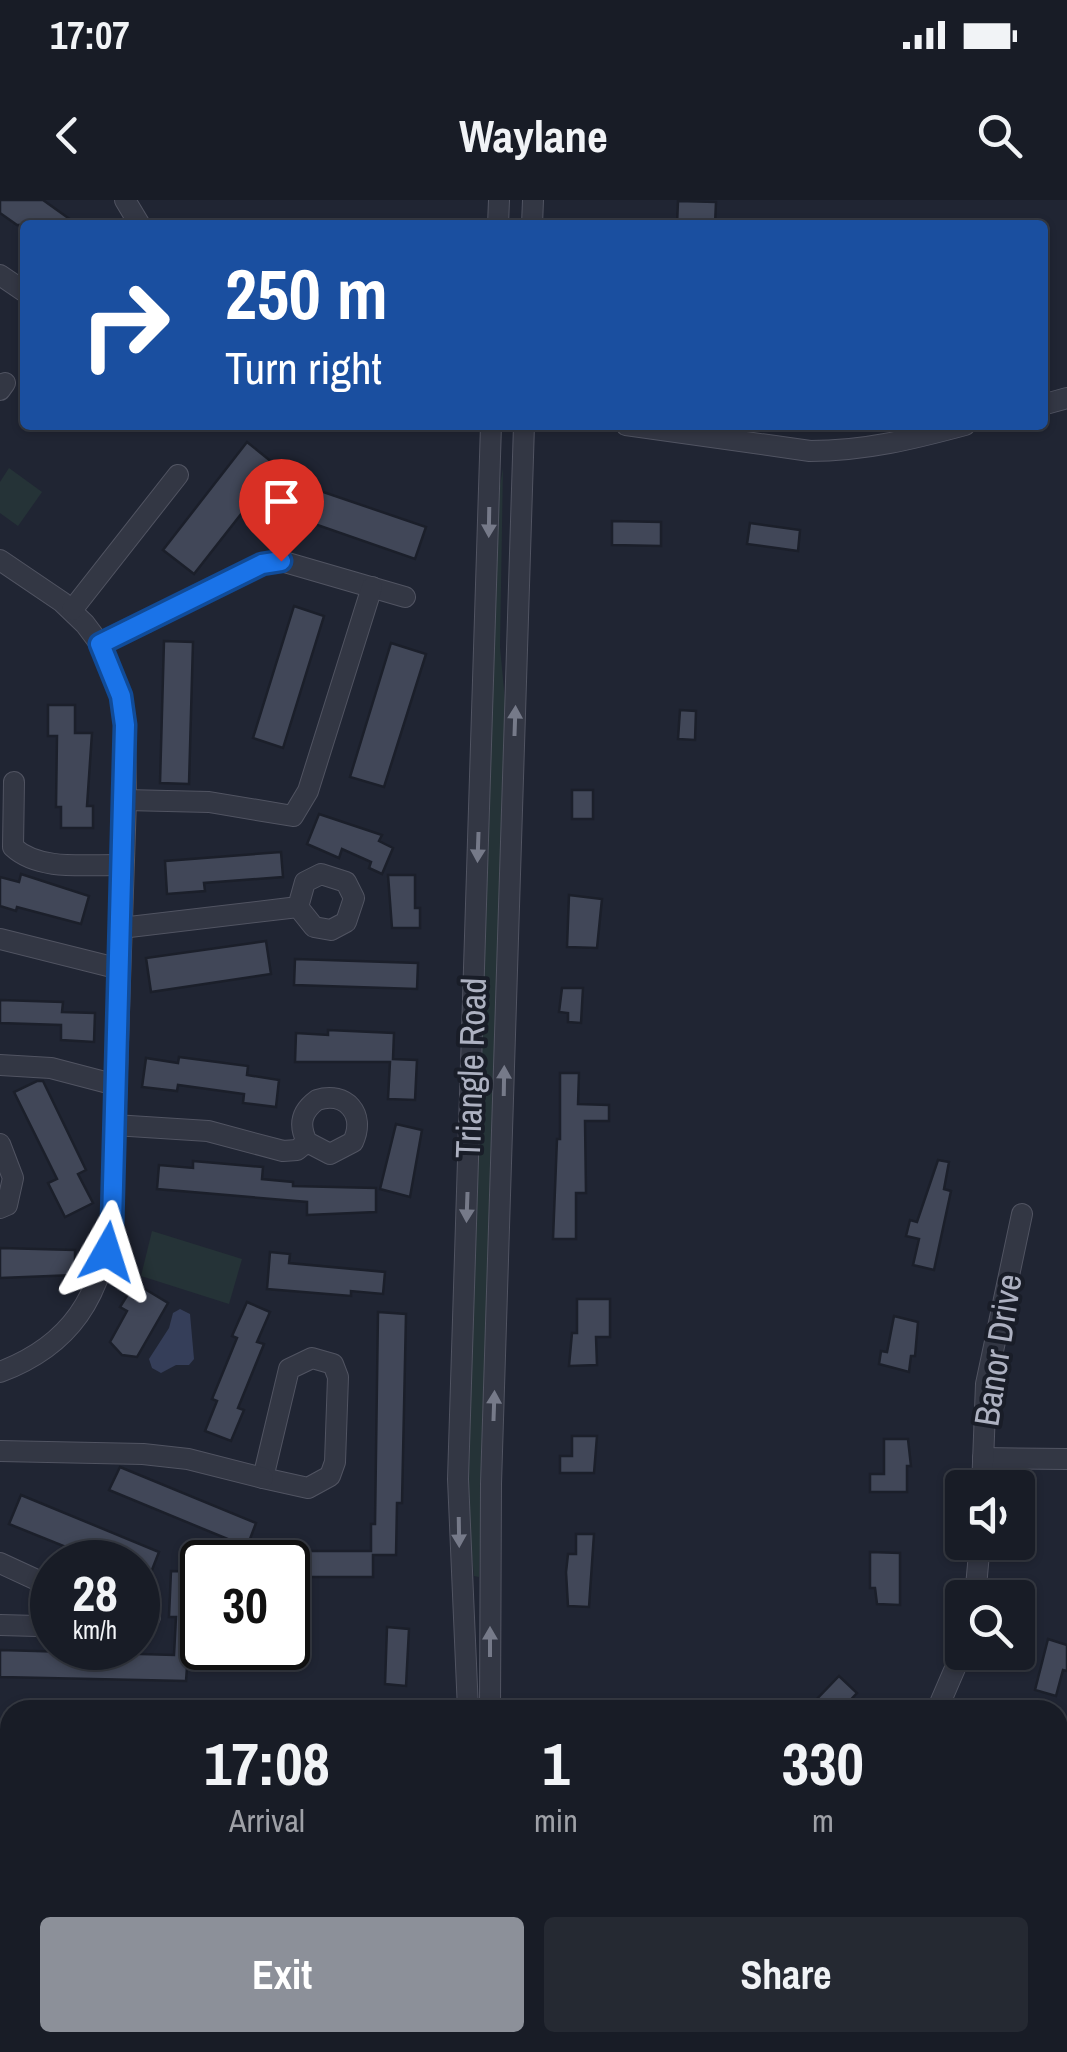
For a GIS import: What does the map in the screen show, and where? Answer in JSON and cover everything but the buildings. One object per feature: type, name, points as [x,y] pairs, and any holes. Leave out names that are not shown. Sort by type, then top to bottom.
[{"type":"street","name":"Triangle Road","points":[[468,1700],[458,1480],[491,430]]},
{"type":"street","name":"Triangle Road","points":[[490,1700],[491,1502],[524,430]]},
{"type":"street","points":[[661,430],[810,451],[840,451],[880,447],[946,430]]},
{"type":"street","points":[[72,610],[178,475]]},
{"type":"street","points":[[0,560],[72,610],[100,644],[121,696],[126,800],[112,1224],[100,1280],[87,1305],[53,1343],[0,1372]]},
{"type":"street","points":[[100,644],[262,564],[281,561],[405,597]]},
{"type":"street","points":[[126,800],[209,802],[293,816],[308,791],[372,587]]},
{"type":"street","points":[[14,782],[13,847],[24,857],[42,862],[123,865]]},
{"type":"street","points":[[122,928],[298,908]]},
{"type":"street","points":[[0,940],[120,969]]},
{"type":"street","points":[[0,1065],[52,1068],[116,1086]]},
{"type":"street","points":[[114,1125],[208,1131],[283,1151],[297,1150],[307,1142]]},
{"type":"street","points":[[0,1144],[13,1178],[12,1194],[7,1205],[0,1208]]},
{"type":"street","name":"Banor Drive","points":[[983,1470],[986,1384],[1022,1214]]},
{"type":"street","points":[[0,1450],[188,1459],[263,1478],[308,1488],[330,1476],[334,1462],[338,1377],[333,1364],[312,1358],[289,1369],[263,1478]]},
{"type":"street","points":[[984,1458],[1067,1459]]},
{"type":"street","points":[[0,1563],[30,1577]]},
{"type":"street","points":[[0,1625],[30,1626]]},
{"type":"street","points":[[941,1700],[954,1670]]},
{"type":"shaded area","points":[[9,468],[42,492],[18,526],[0,513],[0,482]]},
{"type":"shaded area","points":[[503,468],[500,647],[506,711],[479,1577],[474,1576],[467,1509],[499,491]]},
{"type":"shaded area","points":[[152,1231],[242,1259],[229,1304],[141,1276]]},
{"type":"water","points":[[180,1309],[190,1314],[194,1359],[189,1365],[176,1365],[161,1373],[152,1368],[149,1359],[169,1328],[173,1313]]},
{"type":"route","points":[[107,1252],[112,1224],[126,800],[121,696],[100,644],[262,564],[281,561]]}]
